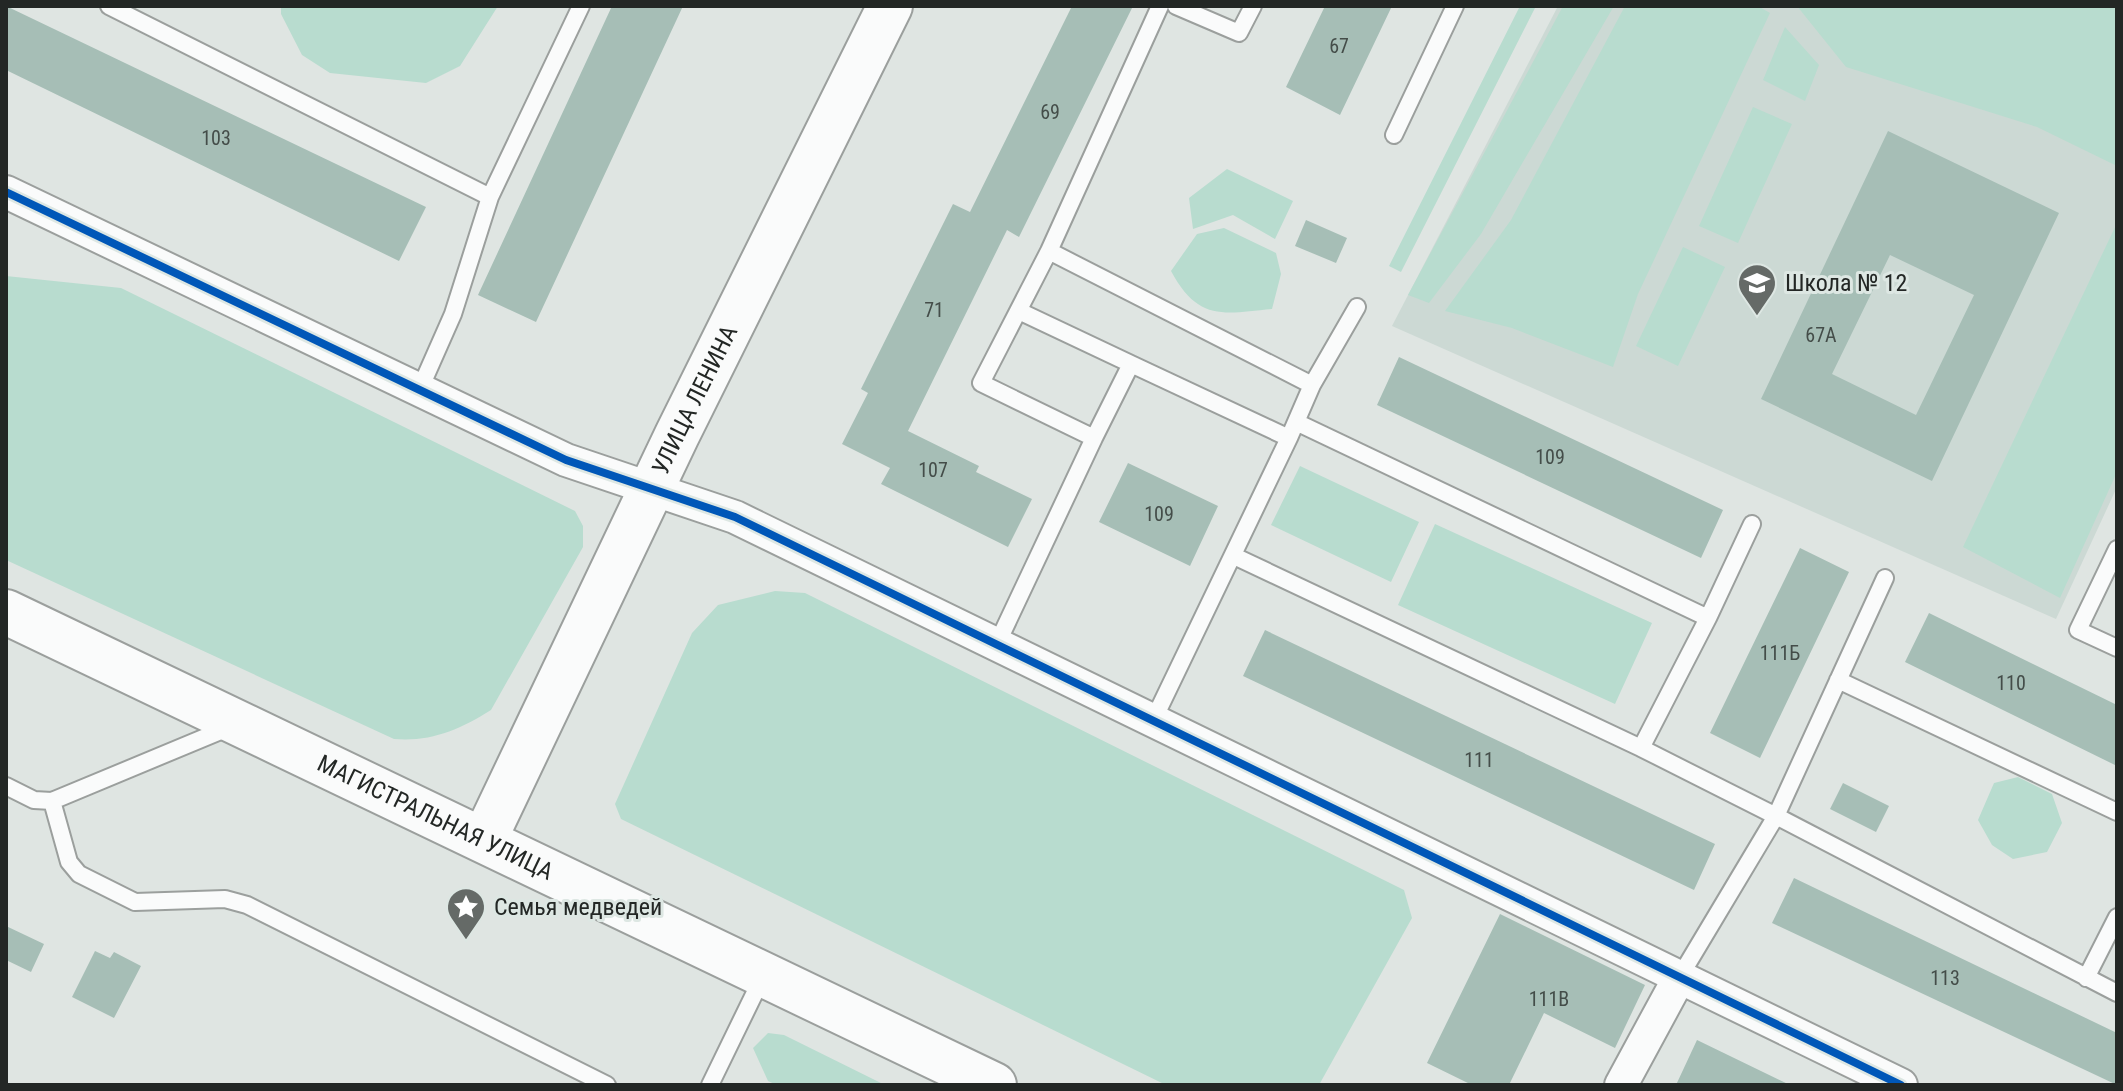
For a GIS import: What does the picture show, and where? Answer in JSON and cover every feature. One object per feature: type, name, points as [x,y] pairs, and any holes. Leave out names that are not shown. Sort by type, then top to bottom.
[{"type":"main road","name":"УЛИЦА ЛЕНИНА","points":[[484,840],[652,489],[890,6]]},
{"type":"main road","name":"МАГИСТРАЛЬНАЯ УЛИЦА","points":[[6,612],[994,1085]]},
{"type":"street","points":[[6,192],[419,391],[591,470],[735,517],[1901,1085]]},
{"type":"street","points":[[1621,1085],[1679,978]]},
{"type":"lane","points":[[109,6],[490,197]]},
{"type":"lane","points":[[419,391],[453,314],[490,197],[581,6]]},
{"type":"lane","points":[[1094,438],[981,383],[1049,251],[1160,6]]},
{"type":"lane","points":[[1176,6],[1239,33],[1253,6]]},
{"type":"lane","points":[[1394,135],[1455,6]]},
{"type":"lane","points":[[1049,251],[1312,385]]},
{"type":"lane","points":[[1153,721],[1234,556],[1312,385],[1357,307]]},
{"type":"lane","points":[[1019,311],[1289,438]]},
{"type":"lane","points":[[997,644],[1131,364]]},
{"type":"lane","points":[[1296,422],[1708,618]]},
{"type":"lane","points":[[1641,748],[1752,524]]},
{"type":"lane","points":[[2117,549],[2078,630],[2117,648]]},
{"type":"lane","points":[[1234,556],[1641,748],[2117,993]]},
{"type":"lane","points":[[1679,978],[1776,816],[1885,578]]},
{"type":"lane","points":[[1838,680],[2117,812]]},
{"type":"lane","points":[[6,786],[34,800],[52,801],[238,723]]},
{"type":"lane","points":[[52,801],[69,862],[79,874],[135,902],[225,899],[247,905],[607,1085]]},
{"type":"lane","points":[[2086,978],[2117,917]]},
{"type":"lane","points":[[710,1085],[764,974]]},
{"type":"shaded area","name":"Школа № 12","points":[[1558,6],[2117,6],[2117,487],[2056,619],[1392,326]]},
{"type":"green space","points":[[281,6],[498,6],[460,66],[426,83],[330,73],[302,55],[281,14]]},
{"type":"green space","points":[[1520,6],[1536,6],[1401,272],[1389,266]]},
{"type":"green space","points":[[1563,6],[1614,6],[1481,234],[1429,303],[1408,295]]},
{"type":"green space","points":[[1625,6],[1758,6],[1770,13],[1638,294],[1613,367],[1512,328],[1445,311],[1511,220]]},
{"type":"green space","points":[[1797,6],[2117,6],[2117,166],[2037,127],[1846,67]]},
{"type":"green space","points":[[1785,27],[1819,65],[1805,101],[1763,80]]},
{"type":"green space","points":[[1753,107],[1792,124],[1738,243],[1699,226]]},
{"type":"green space","points":[[1227,169],[1293,201],[1275,239],[1233,215],[1193,229],[1189,198]]},
{"type":"green space","points":[[2117,223],[2117,472],[2060,598],[1963,547]]},
{"type":"green space","points":[[1224,228],[1276,253],[1281,274],[1272,309],[1213,311],[1191,299],[1171,271],[1197,234]]},
{"type":"green space","points":[[1683,247],[1725,267],[1678,366],[1636,346]]},
{"type":"green space","points":[[6,276],[121,288],[575,511],[583,526],[583,547],[491,710],[444,733],[420,739],[394,739],[6,560]]},
{"type":"green space","points":[[1300,466],[1419,522],[1391,582],[1271,525]]},
{"type":"green space","points":[[1435,524],[1652,623],[1615,704],[1398,605]]},
{"type":"green space","points":[[775,591],[805,593],[1404,890],[1412,918],[1319,1085],[1166,1085],[621,819],[615,804],[692,633],[718,605]]},
{"type":"green space","points":[[2018,777],[2052,794],[2062,823],[2047,852],[2013,859],[1992,845],[1978,820],[1994,783]]},
{"type":"green space","points":[[768,1033],[784,1035],[885,1085],[777,1085],[768,1081],[753,1048]]},
{"type":"building","points":[[6,6],[426,207],[399,261],[6,70]]},
{"type":"building","points":[[612,6],[683,6],[536,322],[478,295]]},
{"type":"building","points":[[1072,6],[1133,6],[1019,237],[1007,230],[908,431],[979,466],[976,472],[1032,499],[1008,547],[881,484],[890,468],[842,444],[868,393],[861,389],[953,204],[970,212]]},
{"type":"building","points":[[1325,6],[1392,6],[1340,115],[1286,87]]},
{"type":"building","points":[[1888,131],[2059,213],[1932,481],[1761,399]],"holes":[[[1890,255],[1974,295],[1916,415],[1832,374]]]},
{"type":"building","points":[[1306,220],[1347,238],[1336,263],[1295,246]]},
{"type":"building","points":[[1399,357],[1723,510],[1701,558],[1377,405]]},
{"type":"building","points":[[1128,463],[1218,506],[1190,566],[1099,522]]},
{"type":"building","points":[[1800,548],[1849,572],[1760,758],[1710,733]]},
{"type":"building","points":[[1929,613],[2117,705],[2117,766],[1905,662]]},
{"type":"building","points":[[1265,630],[1715,844],[1694,890],[1243,676]]},
{"type":"building","points":[[1843,783],[1889,806],[1876,832],[1830,809]]},
{"type":"building","points":[[1794,878],[2117,1033],[2117,1085],[1772,923]]},
{"type":"building","points":[[1500,914],[1645,985],[1615,1048],[1544,1013],[1509,1085],[1472,1085],[1427,1063]]},
{"type":"building","points":[[6,926],[44,944],[31,972],[6,960]]},
{"type":"building","points":[[95,951],[110,958],[114,952],[141,966],[114,1018],[72,997]]},
{"type":"building","points":[[1697,1040],[1790,1085],[1676,1085]]},
{"type":"cycle path","points":[[6,192],[566,460],[735,517],[1901,1085]]},
{"type":"place","name":"Школа № 12","points":[[1757,317]]},
{"type":"place","name":"Семья медведей","points":[[466,941]]}]
